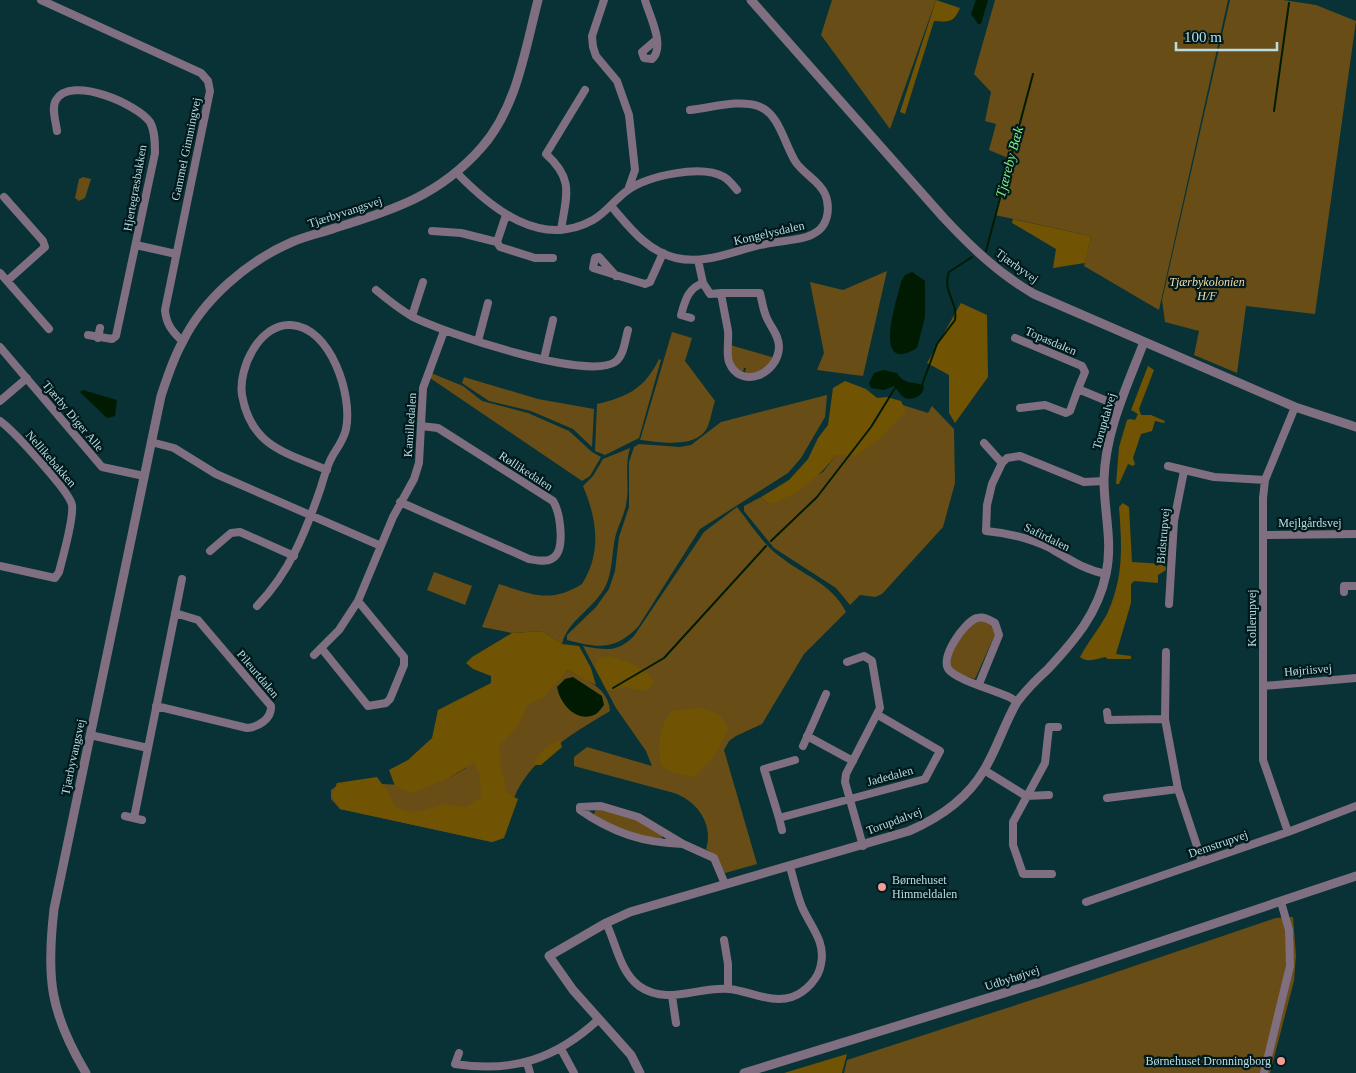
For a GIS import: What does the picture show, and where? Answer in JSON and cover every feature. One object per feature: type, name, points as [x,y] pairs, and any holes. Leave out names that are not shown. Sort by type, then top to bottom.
[{"type":"street","name":"Gammel Gimmingvej","points":[[41,0],[201,73],[208,81],[210,91],[164,310],[171,330],[182,341]]},
{"type":"street","name":"Tjærbyvangsvej","points":[[86,1073],[68,1044],[51,985],[49,952],[54,910],[161,396],[182,341],[205,308],[224,287],[256,262],[292,242],[408,204],[433,191],[457,173],[483,146],[503,116],[518,80],[538,0]]},
{"type":"street","points":[[604,0],[592,36],[593,47],[596,56],[617,81],[629,116],[635,170],[628,190]]},
{"type":"street","points":[[645,0],[656,40]]},
{"type":"street","name":"Tjærbyvej","points":[[751,0],[943,217],[993,266],[1014,283],[1034,294],[1296,407],[1356,427]]},
{"type":"street","points":[[561,230],[566,183],[563,172],[546,154],[585,90]]},
{"type":"street","name":"Hjertegræsbakken","points":[[57,131],[55,101],[62,94],[70,91],[102,94],[139,111],[150,123],[155,138],[155,153],[116,336],[112,339],[98,338]]},
{"type":"street","name":"Kongelysdalen","points":[[612,207],[638,237],[663,253],[676,258],[698,260],[763,244],[807,237],[819,230],[824,223],[828,203],[824,192],[803,173],[773,116],[766,110],[749,103],[690,110]]},
{"type":"street","points":[[635,170],[650,180]]},
{"type":"street","points":[[457,173],[475,191],[506,215],[528,226],[561,230],[593,220],[612,207],[628,190],[650,180],[686,172],[715,174],[723,176],[737,190]]},
{"type":"street","points":[[4,197],[43,241],[45,247],[3,278],[49,329]]},
{"type":"street","points":[[497,242],[506,215]]},
{"type":"street","points":[[432,231],[460,232],[497,242],[500,247],[535,258],[553,258]]},
{"type":"street","name":"Hjertegræsbakken","points":[[136,246],[176,254]]},
{"type":"street","points":[[616,276],[645,284],[650,282],[663,253]]},
{"type":"street","points":[[698,260],[703,284],[710,294],[721,293],[760,293],[765,314],[778,336],[779,347],[774,365],[763,375],[753,377],[742,375],[732,368],[728,360],[728,331],[721,293]]},
{"type":"street","points":[[412,316],[423,282]]},
{"type":"street","points":[[691,318],[681,315],[686,299],[692,288],[703,284]]},
{"type":"street","points":[[376,290],[394,305],[412,316],[444,331],[544,359],[579,365],[609,365],[617,361],[621,355],[627,334],[616,336]]},
{"type":"street","points":[[478,341],[488,303]]},
{"type":"street","points":[[544,359],[553,320]]},
{"type":"street","points":[[257,606],[273,589],[294,556],[311,516],[327,470],[347,428],[347,408],[342,377],[331,354],[314,336],[299,326],[290,325],[276,328],[261,340],[249,354],[243,370],[242,389],[246,412],[255,430],[264,440],[327,470]]},
{"type":"street","points":[[88,335],[98,338],[100,328]]},
{"type":"street","name":"Kamilledalen","points":[[314,655],[339,630],[358,601],[400,502],[414,479],[419,463],[420,426],[426,376],[444,331]]},
{"type":"street","name":"Topasdalen","points":[[1015,338],[1082,366],[1085,372],[1070,411],[1066,412],[1045,405],[1020,408]]},
{"type":"street","name":"Torupdalvej","points":[[640,1073],[631,1055],[573,990],[549,956],[606,923],[630,912],[863,846],[909,831],[934,819],[963,796],[984,770],[1018,702],[1086,624],[1102,592],[1110,542],[1104,481],[1109,441],[1144,342]]},
{"type":"street","name":"Tjærby Diger Alle","points":[[0,347],[102,467],[144,476]]},
{"type":"street","points":[[0,400],[27,378]]},
{"type":"street","points":[[1078,389],[1120,406]]},
{"type":"street","name":"Kollerupvej","points":[[1288,832],[1264,760],[1262,686],[1263,535],[1265,480],[1296,407]]},
{"type":"street","name":"Nellikebakken","points":[[0,421],[19,438],[65,492],[72,505],[60,572],[55,578],[0,566]]},
{"type":"street","name":"Røllikedalen","points":[[400,502],[529,559],[546,561],[553,558],[558,552],[560,544],[559,511],[553,502],[438,428],[420,426]]},
{"type":"street","points":[[151,442],[174,448],[216,474],[382,546]]},
{"type":"street","points":[[984,443],[1002,463],[1013,456],[1020,456],[1081,481],[1104,481]]},
{"type":"street","name":"Safirdalen","points":[[1002,463],[987,505],[986,531],[1013,534],[1049,548],[1083,568],[1106,574]]},
{"type":"street","points":[[1168,466],[1214,477],[1265,480]]},
{"type":"street","name":"Bidstrupvej","points":[[1169,604],[1174,521],[1184,471]]},
{"type":"street","points":[[210,551],[231,533],[240,532],[294,556]]},
{"type":"street","name":"Mejlgårdsvej","points":[[1263,535],[1356,534]]},
{"type":"street","points":[[142,820],[129,817],[148,748],[182,579]]},
{"type":"street","points":[[1344,592],[1344,586],[1356,586]]},
{"type":"street","points":[[322,649],[368,706],[386,703],[390,699],[404,664],[404,657],[358,601]]},
{"type":"street","name":"Pileurtdalen","points":[[156,706],[247,728],[255,727],[270,716],[272,711],[271,706],[198,620],[175,613]]},
{"type":"street","points":[[980,684],[999,635],[996,624],[983,617],[976,618],[968,624],[945,658],[949,671],[1018,702]]},
{"type":"street","points":[[1166,652],[1165,719],[1178,789],[1202,861]]},
{"type":"street","name":"Jadedalen","points":[[847,662],[864,656],[872,661],[880,702],[878,715],[844,782],[863,846]]},
{"type":"street","name":"Højriisvej","points":[[1262,686],[1356,678]]},
{"type":"street","points":[[803,746],[826,694]]},
{"type":"street","points":[[1107,712],[1108,720],[1165,719]]},
{"type":"street","name":"Jadedalen","points":[[779,818],[925,779],[940,751],[878,715]]},
{"type":"street","points":[[1052,874],[1023,874],[1013,845],[1013,822],[1045,763],[1048,751],[1048,727],[1058,727]]},
{"type":"street","points":[[90,735],[148,748]]},
{"type":"street","name":"Jadedalen","points":[[807,736],[853,761]]},
{"type":"street","points":[[782,830],[764,769],[795,760]]},
{"type":"street","points":[[984,770],[1026,796],[1049,796]]},
{"type":"street","points":[[1107,798],[1178,789]]},
{"type":"street","points":[[683,844],[655,843],[628,836],[590,817],[580,810],[580,807],[600,806],[630,814],[654,825],[683,844],[714,858],[725,884]]},
{"type":"street","name":"Demstrupvej","points":[[1086,902],[1288,832],[1356,806]]},
{"type":"street","points":[[606,923],[630,977],[639,986],[652,993],[672,996],[728,989],[783,999],[803,991],[818,974],[821,964],[821,945],[802,907],[790,867]]},
{"type":"street","name":"Udbyhøjvej","points":[[744,1073],[953,1010],[1356,876]]},
{"type":"street","points":[[1264,1073],[1290,966],[1289,930],[1281,902]]},
{"type":"street","points":[[724,940],[728,964],[728,989]]},
{"type":"street","points":[[672,996],[676,1023]]},
{"type":"street","points":[[455,1064],[490,1071],[527,1063],[561,1049],[577,1039],[599,1019]]},
{"type":"street","points":[[561,1049],[574,1073]]},
{"type":"street","points":[[452,1073],[459,1053]]},
{"type":"street","points":[[527,1063],[530,1073]]},
{"type":"green space","points":[[832,0],[936,0],[890,129],[821,35]]},
{"type":"green space","points":[[995,0],[1228,0],[1159,310],[1084,266],[1091,236],[995,215],[1008,158],[989,150],[996,124],[985,121],[991,92],[974,74]]},
{"type":"green space","name":"Tjærbykolonien H/F","points":[[1230,0],[1283,0],[1316,5],[1356,21],[1315,314],[1246,306],[1237,373],[1194,355],[1199,331],[1165,322],[1162,300]]},
{"type":"green space","points":[[83,177],[91,179],[85,198],[79,201],[75,198],[79,179]]},
{"type":"green space","points":[[887,271],[863,376],[817,370],[824,353],[810,282],[843,290]]},
{"type":"green space","points":[[672,332],[692,338],[685,361],[715,401],[710,422],[702,435],[686,442],[667,443],[640,440]]},
{"type":"green space","points":[[730,345],[775,358],[769,366],[762,370],[754,373],[745,373],[746,368],[744,368],[743,372],[734,364]]},
{"type":"green space","points":[[659,359],[661,360],[639,438],[605,455],[595,451],[597,404],[618,398],[634,390],[648,377]]},
{"type":"green space","points":[[431,373],[463,386],[482,401],[528,413],[569,431],[592,452],[601,457],[590,476],[582,481],[430,378]]},
{"type":"green space","points":[[464,377],[538,399],[594,409],[592,447],[573,429],[531,411],[489,401],[462,383]]},
{"type":"green space","points":[[827,395],[825,417],[801,458],[788,473],[700,529],[638,627],[621,640],[605,646],[588,645],[567,640],[567,635],[596,607],[609,589],[615,571],[619,537],[629,507],[629,462],[634,447],[639,444],[680,447],[691,445],[721,422]]},
{"type":"green space","points":[[890,401],[928,413],[932,406],[954,429],[955,483],[943,527],[882,594],[875,597],[860,595],[850,605],[836,588],[774,548],[744,511],[744,506],[761,497],[768,504],[823,472],[836,455]]},
{"type":"green space","points":[[630,448],[627,463],[626,505],[616,534],[608,580],[598,598],[570,627],[562,644],[543,631],[512,633],[482,627],[499,584],[531,594],[551,595],[560,594],[582,584],[593,560],[595,548],[592,511],[583,486],[593,476],[603,459]]},
{"type":"green space","points":[[737,507],[761,539],[772,550],[825,586],[840,602],[846,612],[804,654],[762,724],[736,736],[729,741],[724,750],[757,864],[725,873],[716,856],[706,849],[708,831],[705,822],[702,815],[690,802],[674,793],[574,766],[574,757],[587,747],[652,766],[646,751],[616,708],[583,646],[611,649],[622,645],[634,636],[704,532]]},
{"type":"green space","points":[[434,572],[472,586],[465,605],[427,590]]},
{"type":"green space","points":[[980,620],[991,623],[996,632],[975,679],[955,672],[950,666],[955,646],[968,628]]},
{"type":"green space","points":[[567,670],[601,690],[609,703],[610,711],[558,745],[535,766],[517,791],[501,839],[492,842],[340,809],[331,799],[331,790],[335,787],[382,784],[420,786],[449,778],[466,768],[481,738]]},
{"type":"green space","points":[[596,809],[631,816],[663,833],[661,841],[637,837],[593,816]]},
{"type":"green space","points":[[1293,917],[1296,956],[1294,981],[1270,1073],[844,1073],[847,1060],[1276,918]]},
{"type":"shaded area","points":[[936,0],[960,8],[950,21],[934,21],[905,114],[900,112]]},
{"type":"shaded area","points":[[976,0],[988,0],[981,24],[978,24],[971,14]]},
{"type":"shaded area","points":[[1013,219],[1091,236],[1085,263],[1053,268],[1056,249],[1012,223]]},
{"type":"shaded area","points":[[912,272],[925,281],[925,317],[917,348],[903,354],[895,352],[891,344],[890,332],[901,282],[905,275]]},
{"type":"shaded area","points":[[961,303],[987,315],[988,377],[955,423],[949,413],[949,375],[927,363]]},
{"type":"shaded area","points":[[1148,366],[1154,370],[1139,409],[1141,415],[1151,415],[1165,421],[1164,423],[1155,421],[1152,431],[1141,434],[1133,458],[1135,464],[1133,466],[1128,464],[1119,484],[1116,484],[1119,447],[1127,420],[1135,420],[1138,414],[1131,410]]},
{"type":"shaded area","points":[[883,370],[897,373],[903,380],[924,386],[922,393],[913,399],[909,399],[902,396],[894,386],[884,390],[871,388],[869,383],[874,373]]},
{"type":"shaded area","points":[[845,381],[866,389],[877,398],[887,397],[901,401],[906,411],[882,437],[856,456],[836,455],[806,486],[788,497],[768,504],[761,497],[789,480],[808,459],[818,438],[828,425],[833,388]]},
{"type":"shaded area","points":[[83,390],[117,400],[115,416],[107,418],[80,392]]},
{"type":"shaded area","points":[[1123,503],[1129,507],[1132,562],[1165,564],[1166,570],[1158,575],[1158,583],[1134,581],[1131,584],[1131,603],[1116,654],[1131,656],[1131,659],[1108,659],[1105,657],[1086,660],[1080,657],[1107,614],[1113,600],[1119,574],[1121,548],[1119,507]]},
{"type":"shaded area","points":[[543,631],[562,644],[579,646],[591,668],[596,685],[567,670],[543,698],[528,704],[518,726],[499,746],[500,762],[507,793],[518,799],[504,838],[492,842],[340,809],[332,796],[337,783],[377,777],[395,807],[413,813],[444,804],[466,807],[481,797],[480,777],[475,762],[449,778],[412,793],[395,786],[389,770],[408,760],[432,738],[438,710],[491,683],[491,676],[473,669],[466,663],[472,657],[512,633]]},
{"type":"shaded area","points":[[609,656],[640,668],[654,682],[645,691],[626,687],[607,691],[595,667],[598,659]]},
{"type":"shaded area","points":[[573,677],[602,696],[604,705],[596,714],[582,716],[576,714],[570,711],[562,700],[557,687],[565,679]]},
{"type":"shaded area","points":[[700,708],[718,714],[728,730],[713,758],[694,777],[672,772],[661,766],[660,737],[667,717],[672,711]]},
{"type":"shaded area","points":[[560,741],[562,747],[541,765],[534,765],[544,750]]},
{"type":"shaded area","points":[[847,1054],[842,1073],[784,1073]]},
{"type":"waterway","points":[[1274,111],[1289,3]]},
{"type":"waterway","name":"Tjæreby Bæk","points":[[986,251],[1033,74]]},
{"type":"waterway","name":"Tjæreby Bæk","points":[[922,385],[937,344],[955,320],[954,307],[947,286],[949,272],[972,257]]},
{"type":"waterway","points":[[771,541],[817,497],[871,427],[895,388]]},
{"type":"waterway","points":[[613,688],[664,658],[766,546]]},
{"type":"place","name":"Børnehuset Himmeldalen","points":[[882,887]]},
{"type":"place","name":"Børnehuset Dronningborg","points":[[1281,1061]]}]
